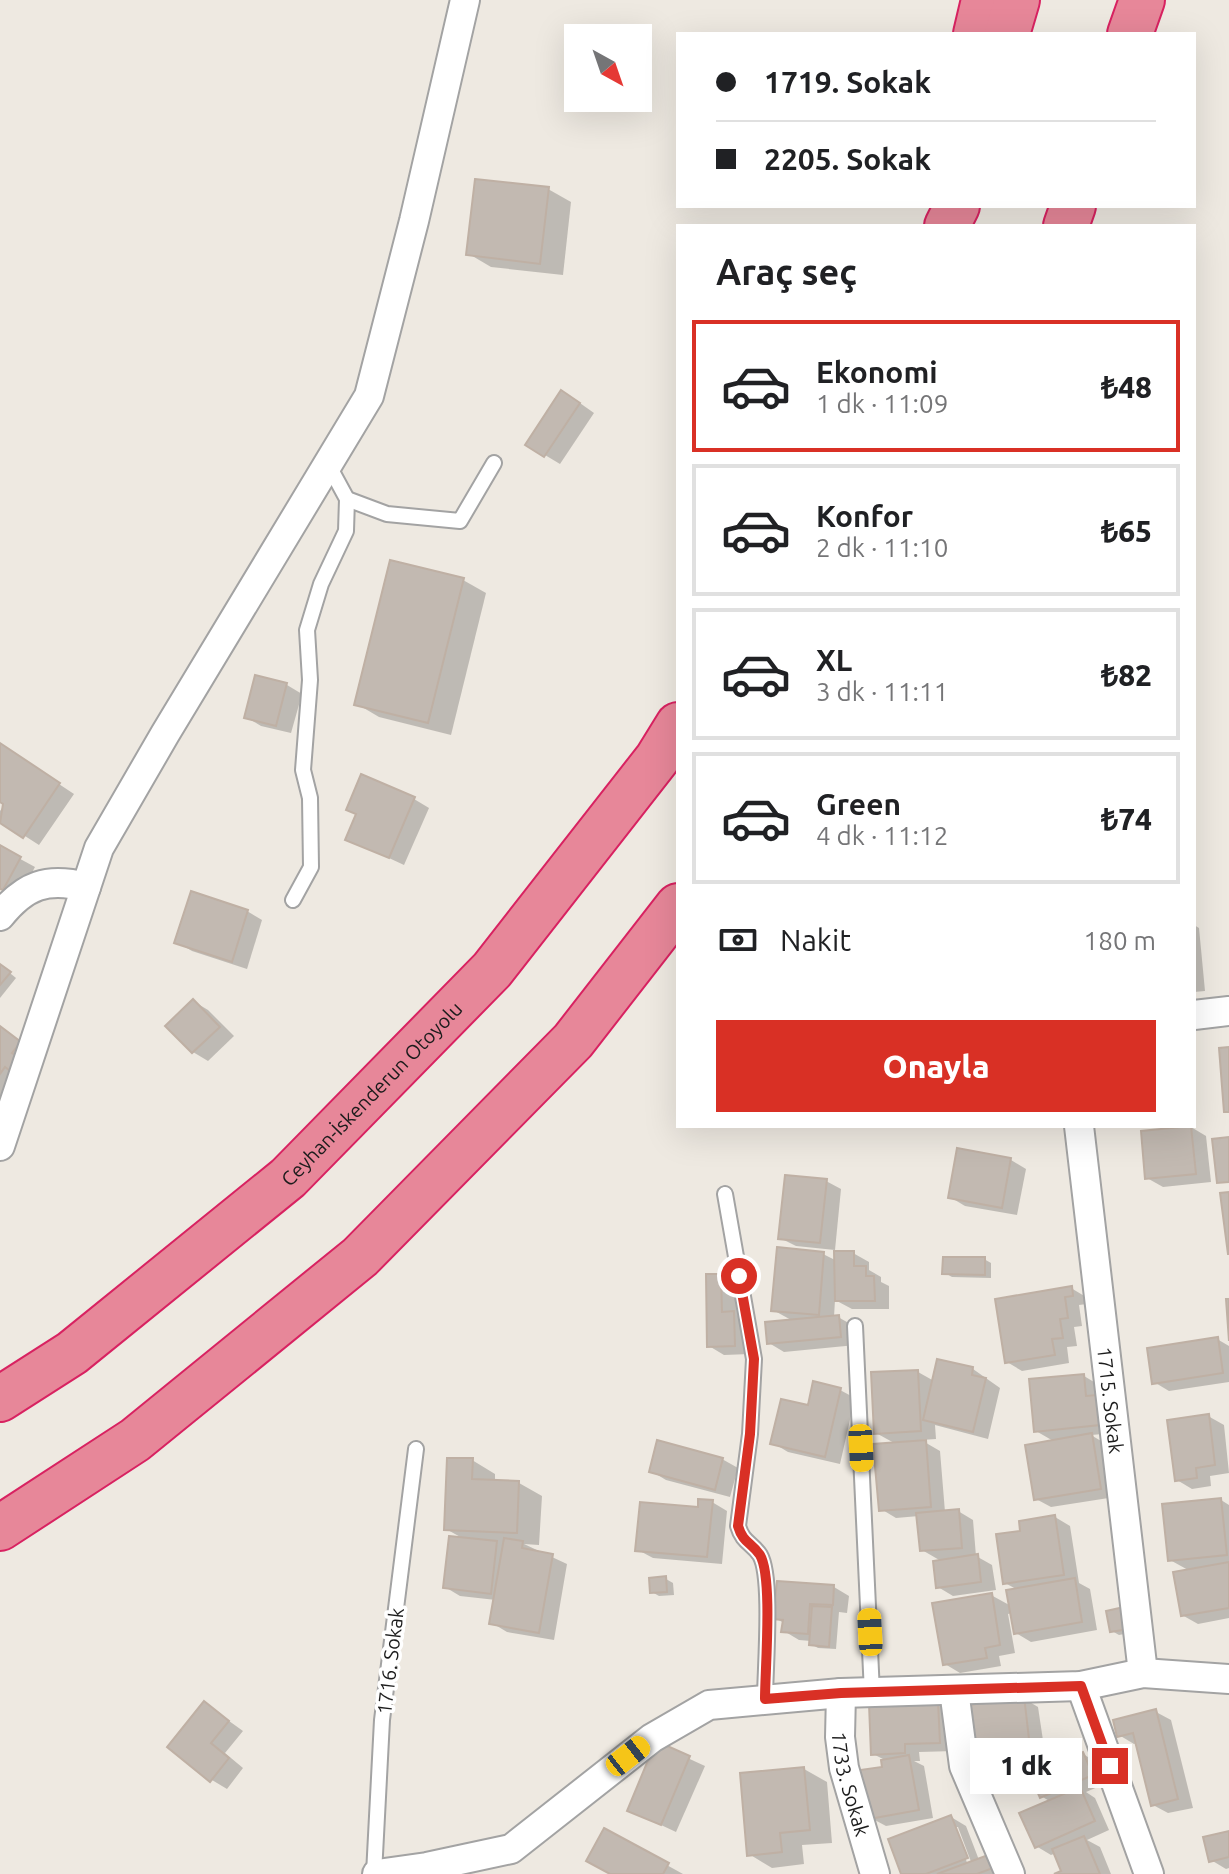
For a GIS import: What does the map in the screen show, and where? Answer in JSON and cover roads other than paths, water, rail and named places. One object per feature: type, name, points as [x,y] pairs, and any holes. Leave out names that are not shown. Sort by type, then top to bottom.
[{"type":"highway","points":[[976,32],[984,0]]},
{"type":"highway","points":[[1008,32],[1017,0]]},
{"type":"highway","points":[[1120,32],[1129,0]]},
{"type":"highway","points":[[1131,32],[1142,0]]},
{"type":"highway","name":"Ceyhan-İskenderun Otoyolu","points":[[0,1399],[72,1353],[288,1178],[492,970],[657,759],[676,728]]},
{"type":"highway","points":[[0,1528],[135,1440],[360,1257],[573,1041],[676,909]]},
{"type":"street","points":[[0,1146],[99,848],[369,396],[414,221],[465,0]]},
{"type":"street","points":[[0,916],[23,893],[38,885],[67,882],[86,887]]},
{"type":"street","points":[[1196,1015],[1229,1011]]},
{"type":"street","name":"1715. Sokak","points":[[1079,1128],[1143,1673]]},
{"type":"street","points":[[375,1874],[427,1867],[511,1866],[652,1738],[709,1705],[841,1693],[1081,1686],[1143,1673],[1229,1679]]},
{"type":"street","points":[[1081,1686],[1149,1874]]},
{"type":"street","points":[[954,1690],[964,1766],[1010,1874]]},
{"type":"street","name":"1733. Sokak","points":[[841,1693],[840,1737],[844,1768],[875,1874]]},
{"type":"lane","points":[[347,499],[387,514],[460,521],[494,463]]},
{"type":"lane","points":[[293,900],[311,867],[310,798],[303,770],[310,680],[307,630],[321,584],[346,531],[347,499],[328,464]]},
{"type":"lane","points":[[725,1194],[754,1359],[750,1434],[738,1526],[742,1539],[760,1556],[766,1587],[765,1699]]},
{"type":"lane","points":[[855,1326],[872,1693]]},
{"type":"lane","name":"1716. Sokak","points":[[375,1874],[382,1720],[416,1449]]}]
